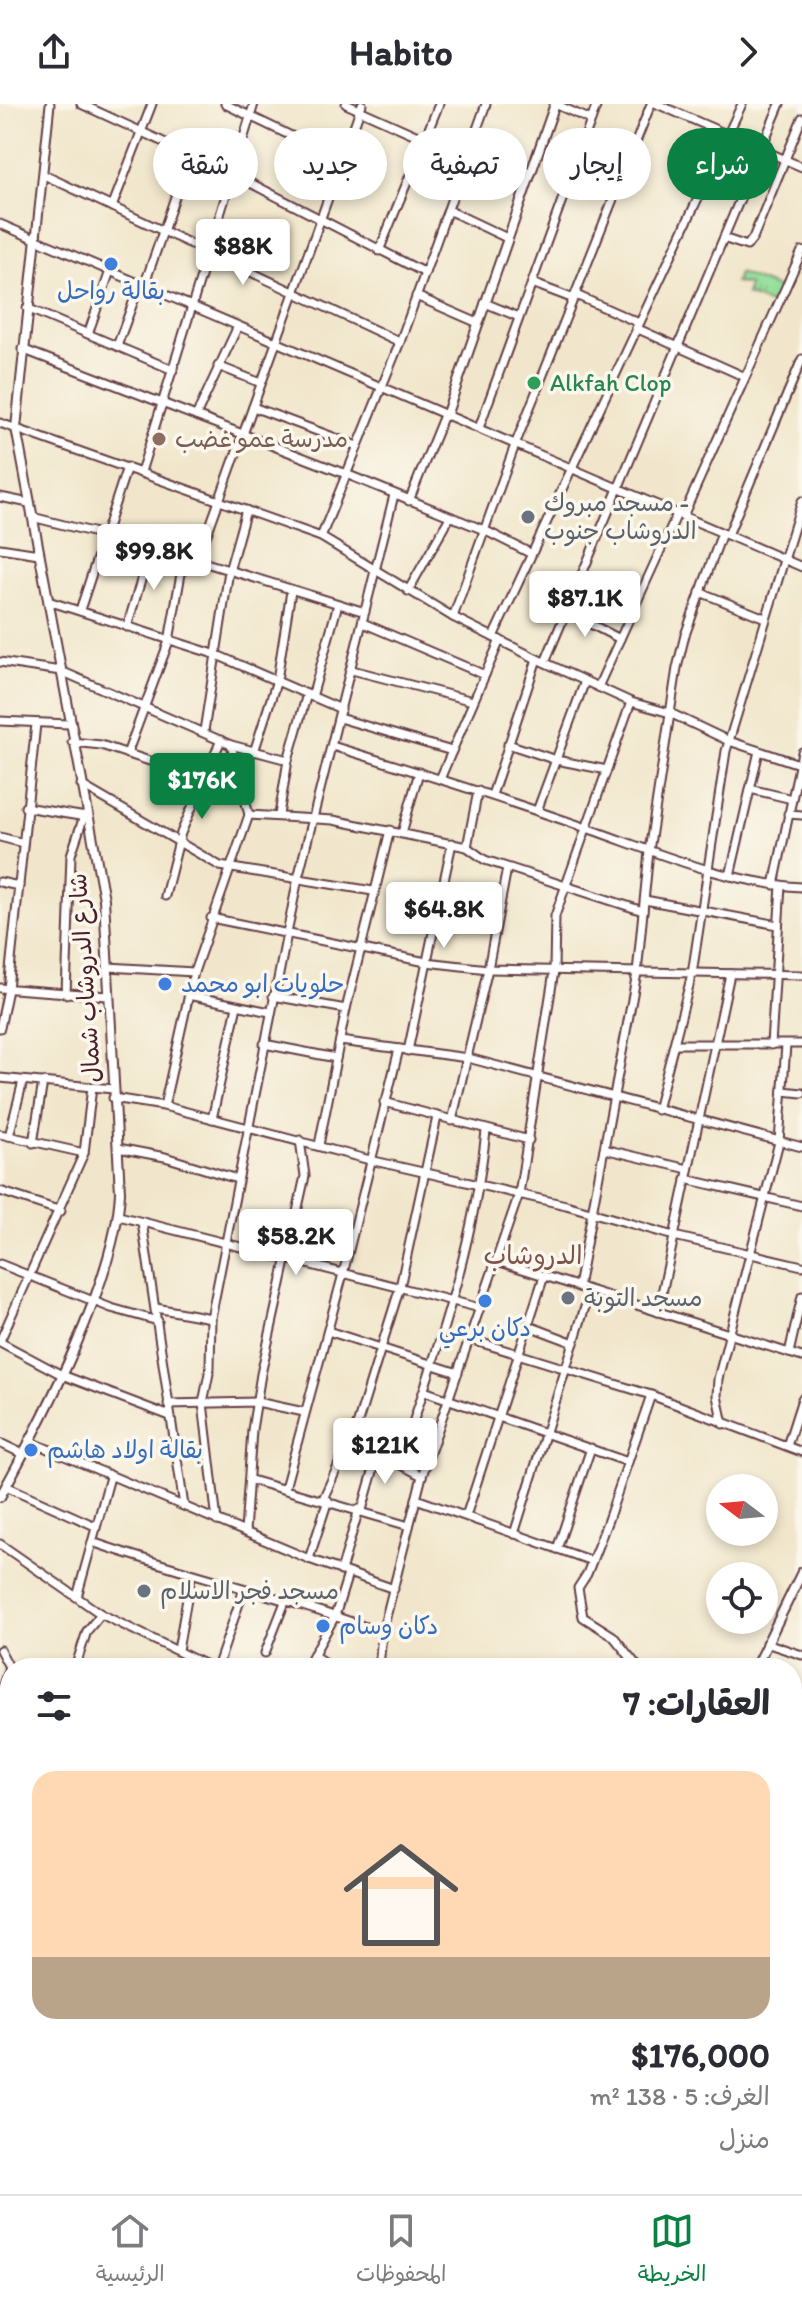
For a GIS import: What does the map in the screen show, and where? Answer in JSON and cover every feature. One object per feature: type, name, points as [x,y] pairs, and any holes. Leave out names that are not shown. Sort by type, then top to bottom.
[{"type":"street","name":"شارع الدروشاب شمال","points":[[0,1497],[62,1375],[92,1300],[119,1216],[104,899],[86,817],[16,428],[50,104]]},
{"type":"street","points":[[81,104],[153,137]]},
{"type":"street","points":[[112,207],[152,104]]},
{"type":"street","points":[[225,104],[276,128]]},
{"type":"street","points":[[246,128],[254,104]]},
{"type":"street","points":[[346,104],[361,107],[403,129]]},
{"type":"street","points":[[430,128],[439,104]]},
{"type":"street","points":[[478,128],[486,104]]},
{"type":"street","points":[[409,501],[445,415],[555,104],[591,120]]},
{"type":"street","points":[[479,428],[597,104]]},
{"type":"street","points":[[453,617],[515,445],[654,104],[709,128]]},
{"type":"street","points":[[731,128],[742,104]]},
{"type":"street","points":[[771,128],[780,104]]},
{"type":"street","points":[[353,128],[361,107]]},
{"type":"street","points":[[726,239],[747,246],[802,118]]},
{"type":"street","points":[[778,158],[802,167]]},
{"type":"street","points":[[44,175],[400,342]]},
{"type":"street","points":[[258,187],[425,273]]},
{"type":"street","points":[[379,251],[403,193]]},
{"type":"street","points":[[117,346],[175,200]]},
{"type":"street","points":[[141,472],[224,200]]},
{"type":"street","points":[[197,562],[326,200]]},
{"type":"street","points":[[321,537],[400,342],[452,200]]},
{"type":"street","points":[[440,779],[485,675],[530,553],[697,200]]},
{"type":"street","points":[[492,795],[541,660],[742,200]]},
{"type":"street","points":[[448,210],[507,238]]},
{"type":"street","points":[[0,224],[802,567]]},
{"type":"street","points":[[598,687],[802,251]]},
{"type":"street","points":[[88,334],[110,271]]},
{"type":"street","points":[[532,283],[575,297],[743,376]]},
{"type":"street","points":[[416,296],[478,323]]},
{"type":"street","points":[[485,303],[519,317]]},
{"type":"street","points":[[27,308],[173,370]]},
{"type":"street","points":[[196,416],[238,326]]},
{"type":"street","points":[[22,349],[346,474],[484,530],[530,553]]},
{"type":"street","points":[[578,1287],[637,973],[649,851],[680,651],[700,592],[802,359]]},
{"type":"street","points":[[218,366],[261,383]]},
{"type":"street","points":[[253,407],[357,446]]},
{"type":"street","points":[[0,423],[321,537],[453,617],[585,681],[631,702],[670,713],[729,741],[800,765]]},
{"type":"street","points":[[80,610],[127,467]]},
{"type":"street","points":[[217,1521],[203,1403],[210,1368],[211,1318],[246,1127],[311,818],[352,670],[394,495]]},
{"type":"street","points":[[0,497],[29,503]]},
{"type":"street","points":[[657,1110],[692,974],[729,741],[802,501]]},
{"type":"street","points":[[204,731],[229,571],[246,510]]},
{"type":"street","points":[[32,517],[151,547],[365,612]]},
{"type":"street","points":[[408,591],[450,517]]},
{"type":"street","points":[[127,627],[151,547]]},
{"type":"street","points":[[0,548],[39,554]]},
{"type":"street","points":[[127,754],[169,641],[184,557]]},
{"type":"street","points":[[254,752],[277,680],[291,591]]},
{"type":"street","points":[[700,592],[765,618]]},
{"type":"street","points":[[48,601],[217,655],[341,709]]},
{"type":"street","points":[[279,815],[288,760],[338,604]]},
{"type":"street","points":[[565,611],[620,639]]},
{"type":"street","points":[[363,623],[485,675]]},
{"type":"street","points":[[0,662],[61,671],[231,745],[288,760]]},
{"type":"street","points":[[352,670],[473,701]]},
{"type":"street","points":[[537,811],[585,681]]},
{"type":"street","points":[[380,1658],[382,1633],[422,1476],[519,1194],[554,971],[555,916],[631,702]]},
{"type":"street","points":[[339,718],[452,751]]},
{"type":"street","points":[[0,721],[69,724]]},
{"type":"street","points":[[0,1028],[36,724]]},
{"type":"street","points":[[165,896],[178,842],[221,740]]},
{"type":"street","points":[[72,742],[87,742],[204,779]]},
{"type":"street","points":[[508,744],[556,760],[607,770]]},
{"type":"street","points":[[164,1106],[194,972],[249,815],[231,745]]},
{"type":"street","points":[[332,746],[492,795],[649,851],[730,876],[802,887]]},
{"type":"street","points":[[730,876],[759,751]]},
{"type":"street","points":[[771,1045],[778,885],[788,814],[802,752]]},
{"type":"street","points":[[402,833],[419,772]]},
{"type":"street","points":[[81,785],[228,869],[373,891]]},
{"type":"street","points":[[750,789],[792,799]]},
{"type":"street","points":[[467,847],[478,791]]},
{"type":"street","points":[[25,807],[86,817],[71,855],[66,994]]},
{"type":"street","points":[[788,814],[802,815]]},
{"type":"street","points":[[249,815],[311,818],[452,843],[467,847],[485,860],[507,868],[643,911]]},
{"type":"street","points":[[319,1145],[346,1009],[390,830]]},
{"type":"street","points":[[0,837],[23,843]]},
{"type":"street","points":[[408,1051],[452,843]]},
{"type":"street","points":[[452,1121],[488,969],[507,868]]},
{"type":"street","points":[[0,882],[19,886]]},
{"type":"street","points":[[645,900],[778,925]]},
{"type":"street","points":[[211,918],[426,962],[488,969],[692,974],[775,972],[802,975]]},
{"type":"street","points":[[108,967],[194,972]]},
{"type":"street","points":[[658,1312],[730,974]]},
{"type":"street","points":[[4,989],[108,996]]},
{"type":"street","points":[[188,995],[270,1012]]},
{"type":"street","points":[[273,996],[346,1009]]},
{"type":"street","points":[[212,1119],[237,1006]]},
{"type":"street","points":[[340,1041],[468,1058],[615,1100],[802,1147]]},
{"type":"street","points":[[264,1044],[336,1058]]},
{"type":"street","points":[[676,1044],[802,1044]]},
{"type":"street","points":[[723,1424],[717,1396],[718,1379],[779,1142],[786,1045]]},
{"type":"street","points":[[285,1488],[399,1049]]},
{"type":"street","points":[[0,1078],[92,1087],[370,1160],[591,1211],[674,1236],[802,1266]]},
{"type":"street","points":[[9,1136],[23,1081]]},
{"type":"street","points":[[33,1143],[43,1082]]},
{"type":"street","points":[[92,1087],[84,1153],[61,1211],[0,1342],[62,1375],[170,1416]]},
{"type":"street","points":[[783,1091],[802,1093]]},
{"type":"street","points":[[384,1102],[529,1140]]},
{"type":"street","points":[[309,1559],[325,1499],[351,1438],[400,1287],[437,1117]]},
{"type":"street","points":[[399,1464],[452,1300],[480,1185],[486,1131]]},
{"type":"street","points":[[0,1134],[84,1153]]},
{"type":"street","points":[[245,1532],[257,1402],[306,1167],[300,1140]]},
{"type":"street","points":[[118,1148],[176,1160],[237,1179]]},
{"type":"street","points":[[604,1149],[688,1169]]},
{"type":"street","points":[[686,1179],[802,1206]]},
{"type":"street","points":[[0,1191],[61,1211]]},
{"type":"street","points":[[119,1216],[480,1308]]},
{"type":"street","points":[[142,1222],[184,1506]]},
{"type":"street","points":[[497,1261],[802,1357]]},
{"type":"street","points":[[0,1264],[92,1300],[158,1321]]},
{"type":"street","points":[[466,1516],[544,1276]]},
{"type":"street","points":[[514,1534],[590,1291]]},
{"type":"street","points":[[789,1353],[802,1296]]},
{"type":"street","points":[[156,1308],[211,1318]]},
{"type":"street","points":[[529,1326],[574,1343]]},
{"type":"street","points":[[328,1331],[380,1351],[458,1373]]},
{"type":"street","points":[[469,1339],[651,1395],[802,1452]]},
{"type":"street","points":[[424,1391],[628,1462]]},
{"type":"street","points":[[631,1658],[613,1636],[583,1617],[578,1588],[592,1561],[651,1395]]},
{"type":"street","points":[[787,1446],[802,1399]]},
{"type":"street","points":[[168,1404],[257,1402],[304,1412]]},
{"type":"street","points":[[351,1438],[422,1476]]},
{"type":"street","points":[[29,1441],[309,1559],[394,1589]]},
{"type":"street","points":[[0,1443],[23,1454]]},
{"type":"street","points":[[557,1549],[591,1448]]},
{"type":"street","points":[[311,1658],[335,1616],[378,1454]]},
{"type":"street","points":[[77,1597],[110,1477]]},
{"type":"street","points":[[251,1480],[325,1499],[361,1510],[366,1516],[409,1526]]},
{"type":"street","points":[[6,1486],[95,1526]]},
{"type":"street","points":[[416,1499],[592,1561]]},
{"type":"street","points":[[92,1542],[191,1576],[335,1616],[382,1633]]},
{"type":"street","points":[[0,1544],[101,1614],[194,1658]]},
{"type":"street","points":[[759,1658],[802,1572]]},
{"type":"street","points":[[178,1650],[191,1576]]},
{"type":"street","points":[[218,1658],[244,1589]]},
{"type":"street","points":[[265,1653],[285,1602]]},
{"type":"street","points":[[78,1658],[87,1631],[101,1614]]},
{"type":"street","points":[[766,1643],[802,1655]]},
{"type":"street","points":[[313,1655],[318,1658]]},
{"type":"green space","points":[[739,273],[780,289],[773,305],[746,295],[749,285],[735,282]]},
{"type":"place","name":"بقالة رواحل","points":[[111,264]]},
{"type":"place","name":"Alkfah Clop","points":[[534,383]]},
{"type":"place","name":"مدرسة عمو غضب","points":[[159,439]]},
{"type":"place","name":"مسجد مبروك - الدروشاب جنوب","points":[[528,517]]},
{"type":"place","name":"حلويات ابو محمد","points":[[165,984]]},
{"type":"place","name":"مسجد التوبة","points":[[568,1298]]},
{"type":"place","name":"دكان برعي","points":[[485,1301]]},
{"type":"place","name":"بقالة اولاد هاشم","points":[[31,1450]]},
{"type":"place","name":"مسجد فجر الاسلام","points":[[144,1591]]},
{"type":"place","name":"دكان وسام","points":[[323,1626]]},
{"type":"district","name":"الدروشاب","points":[[533,1255]]}]
